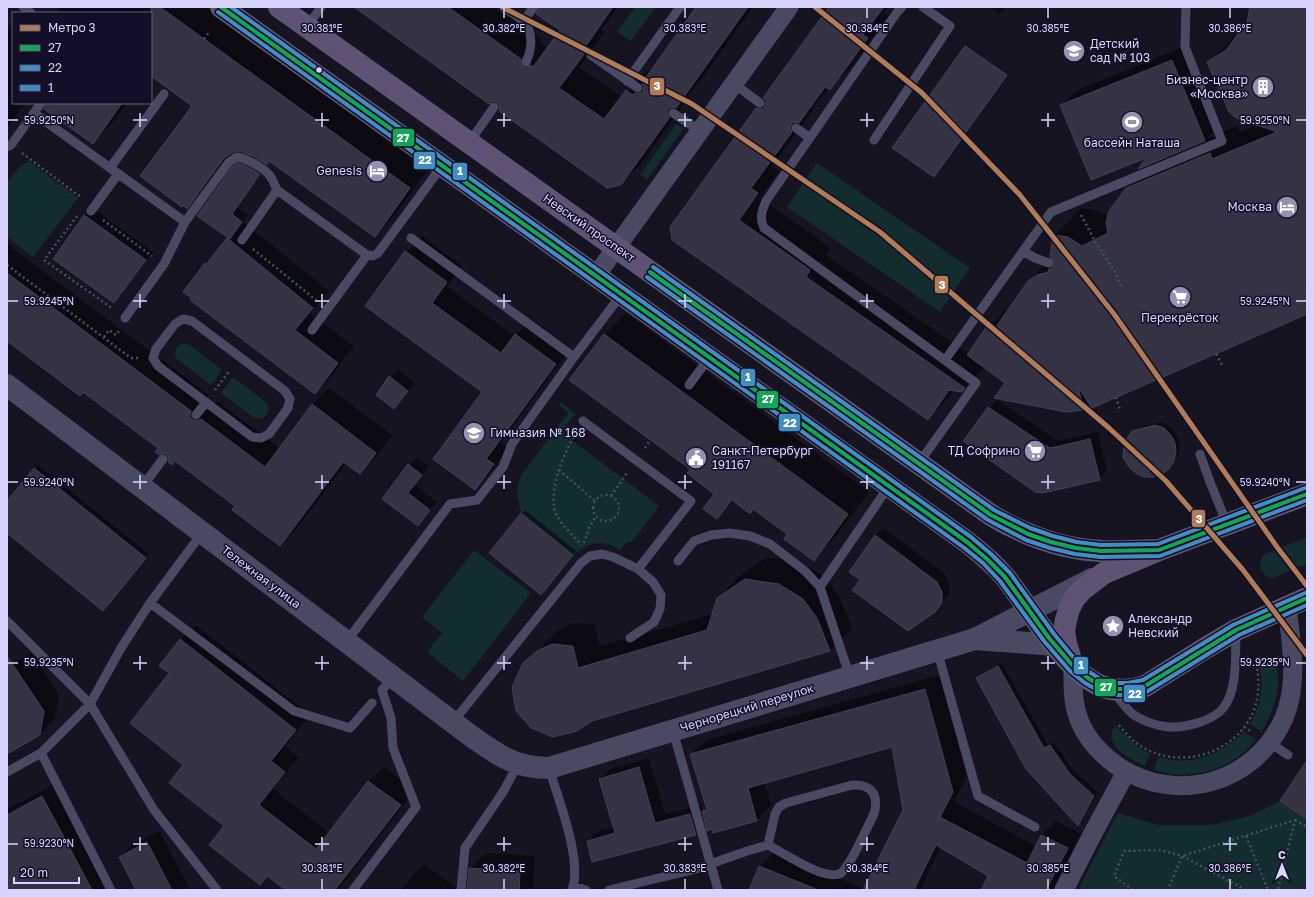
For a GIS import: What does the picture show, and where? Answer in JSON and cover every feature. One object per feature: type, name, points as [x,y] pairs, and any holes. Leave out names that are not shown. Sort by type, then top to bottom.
[{"type":"main road","points":[[221,7],[595,277],[967,542],[1004,577],[1055,645],[1073,665],[1090,680],[1101,686],[1112,689],[1135,689],[1146,686],[1236,630],[1307,598]]},
{"type":"main road","name":"Невский проспект","points":[[279,7],[992,515],[1028,534],[1064,545],[1101,551],[1159,550]]},
{"type":"main road","points":[[1073,665],[1064,631],[1069,609],[1074,599],[1082,590],[1104,573],[1159,550],[1307,494]]},
{"type":"street","points":[[595,277],[789,7]]},
{"type":"street","name":"Тележная улица","points":[[7,385],[453,722],[500,756],[518,764]]},
{"type":"street","name":"Чернорецкий переулок","points":[[518,764],[534,768],[549,768],[975,639],[1028,610],[1104,573]]},
{"type":"street","points":[[1073,665],[1074,702],[1080,722],[1091,741],[1106,758],[1126,772],[1145,781],[1158,784],[1193,785],[1209,783],[1241,770],[1252,761],[1270,742],[1284,718],[1291,690],[1292,679],[1292,648],[1287,606]]},
{"type":"street","name":"Чернорецкий переулок","points":[[975,639],[1055,645]]},
{"type":"street","points":[[1064,890],[1126,772]]},
{"type":"lane","points":[[307,27],[321,7]]},
{"type":"lane","points":[[502,7],[523,21],[530,31],[532,42],[530,54],[526,62]]},
{"type":"lane","points":[[523,21],[534,7]]},
{"type":"lane","points":[[627,80],[680,7]]},
{"type":"lane","points":[[902,7],[766,201],[760,220],[764,228],[976,383],[919,463]]},
{"type":"lane","points":[[874,140],[950,26],[923,7]]},
{"type":"lane","points":[[945,360],[1051,212],[1222,141],[1185,47],[1186,7]]},
{"type":"lane","points":[[591,55],[638,88]]},
{"type":"lane","points":[[734,84],[760,103]]},
{"type":"lane","points":[[110,168],[164,94]]},
{"type":"lane","points":[[9,146],[40,104]]},
{"type":"lane","points":[[469,143],[494,107]]},
{"type":"lane","points":[[34,113],[185,222]]},
{"type":"lane","points":[[673,113],[700,131]]},
{"type":"lane","points":[[796,128],[810,138]]},
{"type":"lane","points":[[125,318],[164,264],[185,222],[229,162],[237,157],[246,159],[269,175],[277,190],[367,255],[373,256],[378,253],[442,166]]},
{"type":"lane","points":[[87,209],[118,174]]},
{"type":"lane","points":[[242,240],[277,190]]},
{"type":"lane","points":[[411,238],[574,357]]},
{"type":"lane","points":[[1023,251],[1035,258],[1049,263]]},
{"type":"lane","points":[[312,330],[367,255]]},
{"type":"lane","points":[[346,642],[450,504],[477,500],[503,467],[512,444],[574,357],[621,295]]},
{"type":"lane","points":[[183,319],[192,321],[285,390],[290,399],[288,408],[270,434],[261,438],[252,437],[158,366],[153,358],[156,349],[175,324],[183,319]]},
{"type":"lane","points":[[690,385],[710,358]]},
{"type":"lane","points":[[196,415],[206,402]]},
{"type":"lane","points":[[583,421],[691,501],[638,569]]},
{"type":"lane","points":[[1200,454],[1227,524]]},
{"type":"lane","points":[[142,487],[163,459]]},
{"type":"lane","points":[[820,587],[889,486]]},
{"type":"lane","points":[[7,772],[41,753],[90,704],[150,603],[202,533]]},
{"type":"lane","points":[[678,561],[694,541],[711,535],[730,533],[750,536],[770,544],[805,571],[820,587],[850,677]]},
{"type":"lane","points":[[453,722],[581,563],[590,556],[602,554],[613,557],[638,569],[653,582],[661,595],[660,609],[654,622],[630,638]]},
{"type":"lane","points":[[150,603],[294,711],[350,728],[372,703]]},
{"type":"lane","points":[[7,621],[90,704],[154,810],[217,890]]},
{"type":"lane","points":[[1112,689],[1133,714],[1148,722],[1168,727],[1190,726],[1211,718],[1224,707],[1232,690],[1235,669],[1236,630]]},
{"type":"lane","points":[[937,650],[978,796],[1035,827]]},
{"type":"lane","points":[[353,890],[416,807],[393,748],[391,718],[382,690],[393,677]]},
{"type":"lane","points":[[673,731],[718,890]]},
{"type":"lane","points":[[1270,742],[1288,755]]},
{"type":"lane","points":[[41,753],[111,890]]},
{"type":"lane","points":[[461,890],[465,848],[503,792],[518,764]]},
{"type":"lane","points":[[549,768],[574,852],[575,870],[573,888],[586,890]]},
{"type":"lane","points":[[609,890],[696,869],[768,845],[819,872],[830,875],[841,873],[848,866],[874,814],[876,805],[874,794],[869,787],[861,784],[852,785],[786,803],[779,807],[775,814],[768,845]]},
{"type":"path","points":[[204,39],[210,31]]},
{"type":"path","points":[[9,146],[87,202],[87,209],[44,260],[125,318]]},
{"type":"path","points":[[1074,202],[1096,243],[1115,272],[1121,286]]},
{"type":"path","points":[[87,209],[164,264]]},
{"type":"path","points":[[242,240],[328,309]]},
{"type":"path","points":[[7,265],[131,358],[153,358]]},
{"type":"path","points":[[104,337],[108,331]]},
{"type":"path","points":[[1216,354],[1222,365]]},
{"type":"path","points":[[206,402],[240,356]]},
{"type":"path","points":[[1116,397],[1120,410]]},
{"type":"path","points":[[1088,409],[1092,420]]},
{"type":"path","points":[[571,440],[555,483],[554,500],[557,515],[582,547],[589,528],[596,516]]},
{"type":"path","points":[[559,470],[595,501]]},
{"type":"path","points":[[611,496],[622,479]]},
{"type":"path","points":[[605,495],[611,496],[616,499],[619,504],[617,516],[612,520],[600,520],[593,511],[595,501],[599,497],[605,495]]},
{"type":"path","points":[[1278,890],[1295,820]]},
{"type":"path","points":[[1182,856],[1295,820],[1307,827]]},
{"type":"path","points":[[1246,836],[1268,890]]},
{"type":"path","points":[[1133,890],[1114,876],[1124,851],[1160,850],[1182,856],[1246,890]]},
{"type":"path","points":[[1168,890],[1182,856]]},
{"type":"green space","points":[[635,7],[656,7],[631,41],[617,32]]},
{"type":"green space","points":[[676,124],[683,129],[647,180],[640,175]]},
{"type":"green space","points":[[29,161],[78,198],[33,257],[7,237],[7,182],[19,167]]},
{"type":"green space","points":[[817,163],[970,268],[940,312],[787,207]]},
{"type":"green space","points":[[185,343],[190,345],[222,370],[211,385],[176,357],[175,352],[177,347]]},
{"type":"green space","points":[[233,377],[266,402],[268,412],[264,417],[258,419],[254,418],[221,393]]},
{"type":"green space","points":[[561,402],[575,414],[561,432],[659,506],[632,542],[627,542],[620,550],[613,546],[601,543],[585,547],[573,555],[521,513],[517,495],[518,483],[522,474],[568,413],[559,405]]},
{"type":"green space","points":[[1307,537],[1307,564],[1272,578],[1266,576],[1261,570],[1260,562],[1263,555]]},
{"type":"green space","points":[[474,550],[531,593],[463,681],[427,652],[442,633],[422,617]]},
{"type":"green space","points":[[1259,660],[1273,662],[1277,670],[1278,678],[1276,697],[1270,716],[1262,732],[1250,724],[1260,701],[1261,677]]},
{"type":"green space","points":[[1115,725],[1138,747],[1150,754],[1145,766],[1119,751],[1115,746],[1112,740],[1112,733]]},
{"type":"green space","points":[[1244,732],[1256,739],[1243,753],[1223,766],[1201,773],[1189,774],[1165,773],[1154,770],[1158,757],[1182,761],[1205,757],[1225,747]]},
{"type":"green space","points":[[1280,801],[1307,819],[1307,890],[1078,890],[1118,813],[1159,825],[1211,825],[1250,816]]},
{"type":"building","points":[[151,7],[160,7],[410,188],[375,237],[269,161],[267,165],[253,156],[239,151],[234,152],[224,158],[187,209],[183,205],[182,207],[140,176],[192,106],[152,77]]},
{"type":"building","points":[[354,7],[448,7],[521,59],[521,65],[526,68],[531,65],[533,67],[560,30],[536,14],[540,7],[613,7],[583,50],[585,53],[559,88],[604,119],[626,90],[633,95],[635,93],[638,94],[643,92],[644,88],[642,83],[696,7],[748,7],[676,108],[673,107],[668,109],[667,113],[669,118],[621,185],[607,188],[499,111],[500,107],[498,102],[494,101],[489,104]]},
{"type":"building","points":[[829,7],[884,7],[863,35],[868,38],[830,90],[825,87],[799,123],[794,122],[791,125],[790,128],[792,132],[751,188],[758,193],[739,220],[810,270],[806,277],[965,388],[962,392],[949,390],[928,420],[672,240],[670,227],[756,108],[762,109],[765,106],[766,101],[763,98]]},
{"type":"building","points":[[1250,7],[1307,7],[1307,314],[1092,408],[1078,387],[1084,410],[1066,412],[994,398],[1005,383],[967,355],[987,326],[993,331],[1028,281],[1037,275],[1048,272],[1049,269],[1053,267],[1055,262],[1050,257],[1053,235],[1068,237],[1082,246],[1108,233],[1106,222],[1109,211],[1126,188],[1210,153],[1212,159],[1277,132],[1236,118],[1229,112],[1207,62],[1226,50],[1247,22]]},
{"type":"building","points":[[965,46],[1007,75],[934,177],[892,148]]},
{"type":"building","name":"бассейн Наташа","points":[[1172,60],[1205,141],[1138,169],[1146,158],[1091,180],[1060,105]]},
{"type":"building","points":[[46,104],[121,104],[93,144],[44,109]]},
{"type":"building","points":[[238,163],[260,174],[232,214],[242,222],[230,239],[197,216],[233,166]]},
{"type":"building","points":[[84,215],[146,260],[114,303],[53,259]]},
{"type":"building","points":[[227,238],[313,308],[295,330],[338,363],[315,394],[190,300],[191,298],[183,292],[205,263],[206,264]]},
{"type":"building","points":[[405,251],[447,282],[432,303],[501,353],[515,334],[556,364],[486,459],[494,464],[475,490],[433,459],[482,392],[365,306]]},
{"type":"building","points":[[7,273],[191,411],[190,417],[193,420],[198,421],[201,419],[265,467],[312,404],[376,453],[360,474],[343,462],[280,546],[232,510],[235,506],[175,461],[172,465],[168,462],[169,459],[167,454],[163,453],[159,455],[155,452],[158,448],[83,392],[80,396],[7,341]]},
{"type":"building","points":[[604,334],[848,514],[814,561],[784,539],[787,534],[753,509],[750,514],[732,500],[717,519],[703,509],[714,494],[687,473],[690,469],[569,380]]},
{"type":"building","points":[[389,376],[408,391],[394,409],[376,395]]},
{"type":"building","name":"ТД Софрино","points":[[988,407],[1050,448],[1090,439],[1100,480],[1043,493],[1035,492],[963,441]]},
{"type":"building","points":[[1155,425],[1164,428],[1171,435],[1175,443],[1176,452],[1174,461],[1169,469],[1162,474],[1153,477],[1144,477],[1137,474],[1130,468],[1123,458],[1124,445],[1132,431]]},
{"type":"building","points":[[408,464],[422,475],[408,493],[430,510],[418,526],[382,499]]},
{"type":"building","points":[[34,468],[146,558],[103,611],[7,533],[7,501]]},
{"type":"building","points":[[521,513],[573,555],[541,595],[489,553]]},
{"type":"building","points":[[875,535],[937,582],[942,592],[942,603],[935,612],[908,631],[852,590],[860,580],[849,572]]},
{"type":"building","points":[[745,579],[779,584],[803,599],[817,618],[830,651],[592,721],[577,731],[553,737],[531,728],[516,711],[512,687],[523,663],[537,651],[552,644],[573,646],[578,668],[707,630],[717,598]]},
{"type":"building","points":[[180,639],[296,730],[271,761],[285,772],[259,805],[316,849],[368,781],[401,805],[335,890],[286,890],[267,876],[260,885],[209,845],[224,826],[169,783],[183,765],[130,723],[169,673],[159,666]]},
{"type":"building","points":[[7,656],[44,711],[40,735],[7,754]]},
{"type":"building","points":[[998,666],[1044,748],[1050,745],[1070,774],[1094,796],[1078,826],[1026,769],[976,678]]},
{"type":"building","points":[[925,689],[953,792],[940,817],[1027,863],[1041,835],[1068,848],[1046,890],[981,890],[988,876],[936,845],[914,890],[863,890],[903,810],[892,747],[748,788],[757,821],[713,833],[712,829],[707,831],[702,811],[707,810],[690,754]]},
{"type":"building","points":[[1307,760],[1307,819],[1280,801]]},
{"type":"building","points":[[639,767],[655,823],[690,814],[696,835],[592,862],[587,841],[615,833],[599,779]]},
{"type":"building","points":[[42,796],[92,890],[7,890],[7,815]]},
{"type":"building","points":[[147,842],[172,890],[136,890],[119,857]]},
{"type":"building","points":[[759,866],[816,889],[816,890],[749,890]]},
{"type":"building","points":[[469,868],[520,871],[519,890],[467,890]]},
{"type":"metro line","name":"3","points":[[502,7],[692,104],[880,232],[1109,428],[1166,481],[1243,570],[1307,655]]},
{"type":"metro line","name":"3","points":[[815,7],[922,93],[1020,195],[1114,314],[1277,547],[1307,586]]},
{"type":"transit line","name":"27","points":[[221,7],[967,542],[1005,577],[1049,638],[1074,667],[1101,686],[1112,689],[1129,689],[1145,686],[1236,630],[1307,598]]},
{"type":"transit line","name":"1","points":[[231,7],[971,537],[1010,573],[1054,634],[1078,663],[1103,681],[1128,683],[1143,680],[1233,625],[1305,593]]},
{"type":"transit line","name":"22","points":[[218,12],[963,547],[983,563],[1000,581],[1044,641],[1070,671],[1085,683],[1099,691],[1111,695],[1129,695],[1148,691],[1239,635],[1307,605]]},
{"type":"transit line","name":"1","points":[[653,267],[994,510],[1030,528],[1053,536],[1077,542],[1101,545],[1158,544],[1305,488]]},
{"type":"transit line","name":"27","points":[[650,272],[991,515],[1028,534],[1051,542],[1076,548],[1101,551],[1159,550],[1307,494]]},
{"type":"transit line","name":"22","points":[[647,277],[988,520],[1026,540],[1075,554],[1101,557],[1160,556],[1307,500]]},
{"type":"place","name":"Детский сад № 103","points":[[1074,51]]},
{"type":"place","name":"Бизнес-центр «Москва»","points":[[1263,87]]},
{"type":"place","name":"бассейн Наташа","points":[[1132,122]]},
{"type":"place","name":"Genesis","points":[[377,171]]},
{"type":"place","name":"Москва","points":[[1287,207]]},
{"type":"place","name":"Перекрёсток","points":[[1180,297]]},
{"type":"place","name":"Гимназия № 168","points":[[474,433]]},
{"type":"place","name":"ТД Софрино","points":[[1035,451]]},
{"type":"place","name":"Санкт-Петербург 191167","points":[[696,458]]},
{"type":"place","name":"Александр Невский","points":[[1113,626]]}]
